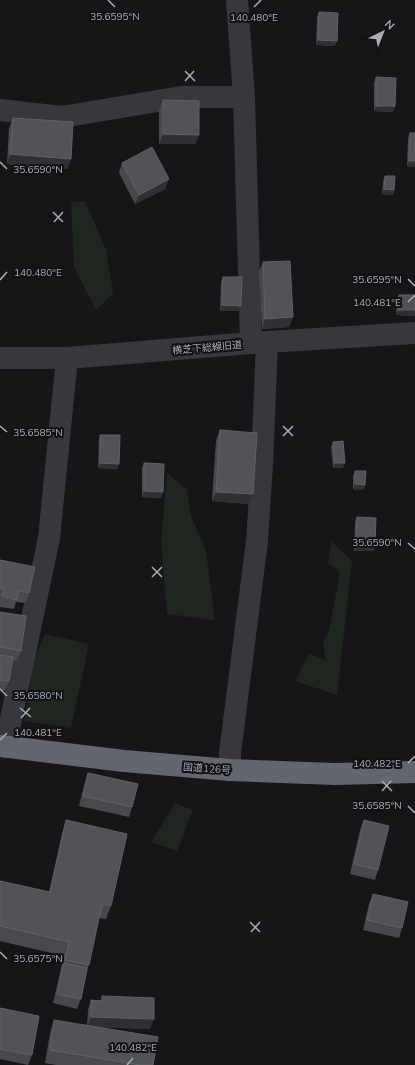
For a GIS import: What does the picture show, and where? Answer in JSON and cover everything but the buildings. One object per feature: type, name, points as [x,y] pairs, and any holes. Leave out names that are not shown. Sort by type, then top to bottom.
[{"type":"highway","name":"国道126号","points":[[2,747],[124,761],[230,770],[334,774],[415,772]]},
{"type":"street","points":[[230,770],[230,753],[257,541],[262,465],[259,343],[237,0]]},
{"type":"street","points":[[0,110],[62,117],[181,97],[244,97]]},
{"type":"street","name":"横芝下総線旧道","points":[[0,358],[67,358],[259,343],[415,333]]},
{"type":"street","points":[[2,747],[49,538],[67,358]]},
{"type":"shaded area","points":[[85,201],[106,249],[113,293],[96,310],[74,267],[71,202]]},
{"type":"shaded area","points":[[167,473],[187,489],[191,516],[206,551],[215,620],[167,614],[161,541]]},
{"type":"shaded area","points":[[331,541],[352,561],[337,695],[295,681],[309,654],[326,661],[323,643],[329,630],[340,573],[328,563]]},
{"type":"shaded area","points":[[45,634],[89,644],[71,728],[24,721],[34,659]]},
{"type":"shaded area","points":[[175,803],[193,810],[177,851],[151,842]]}]
